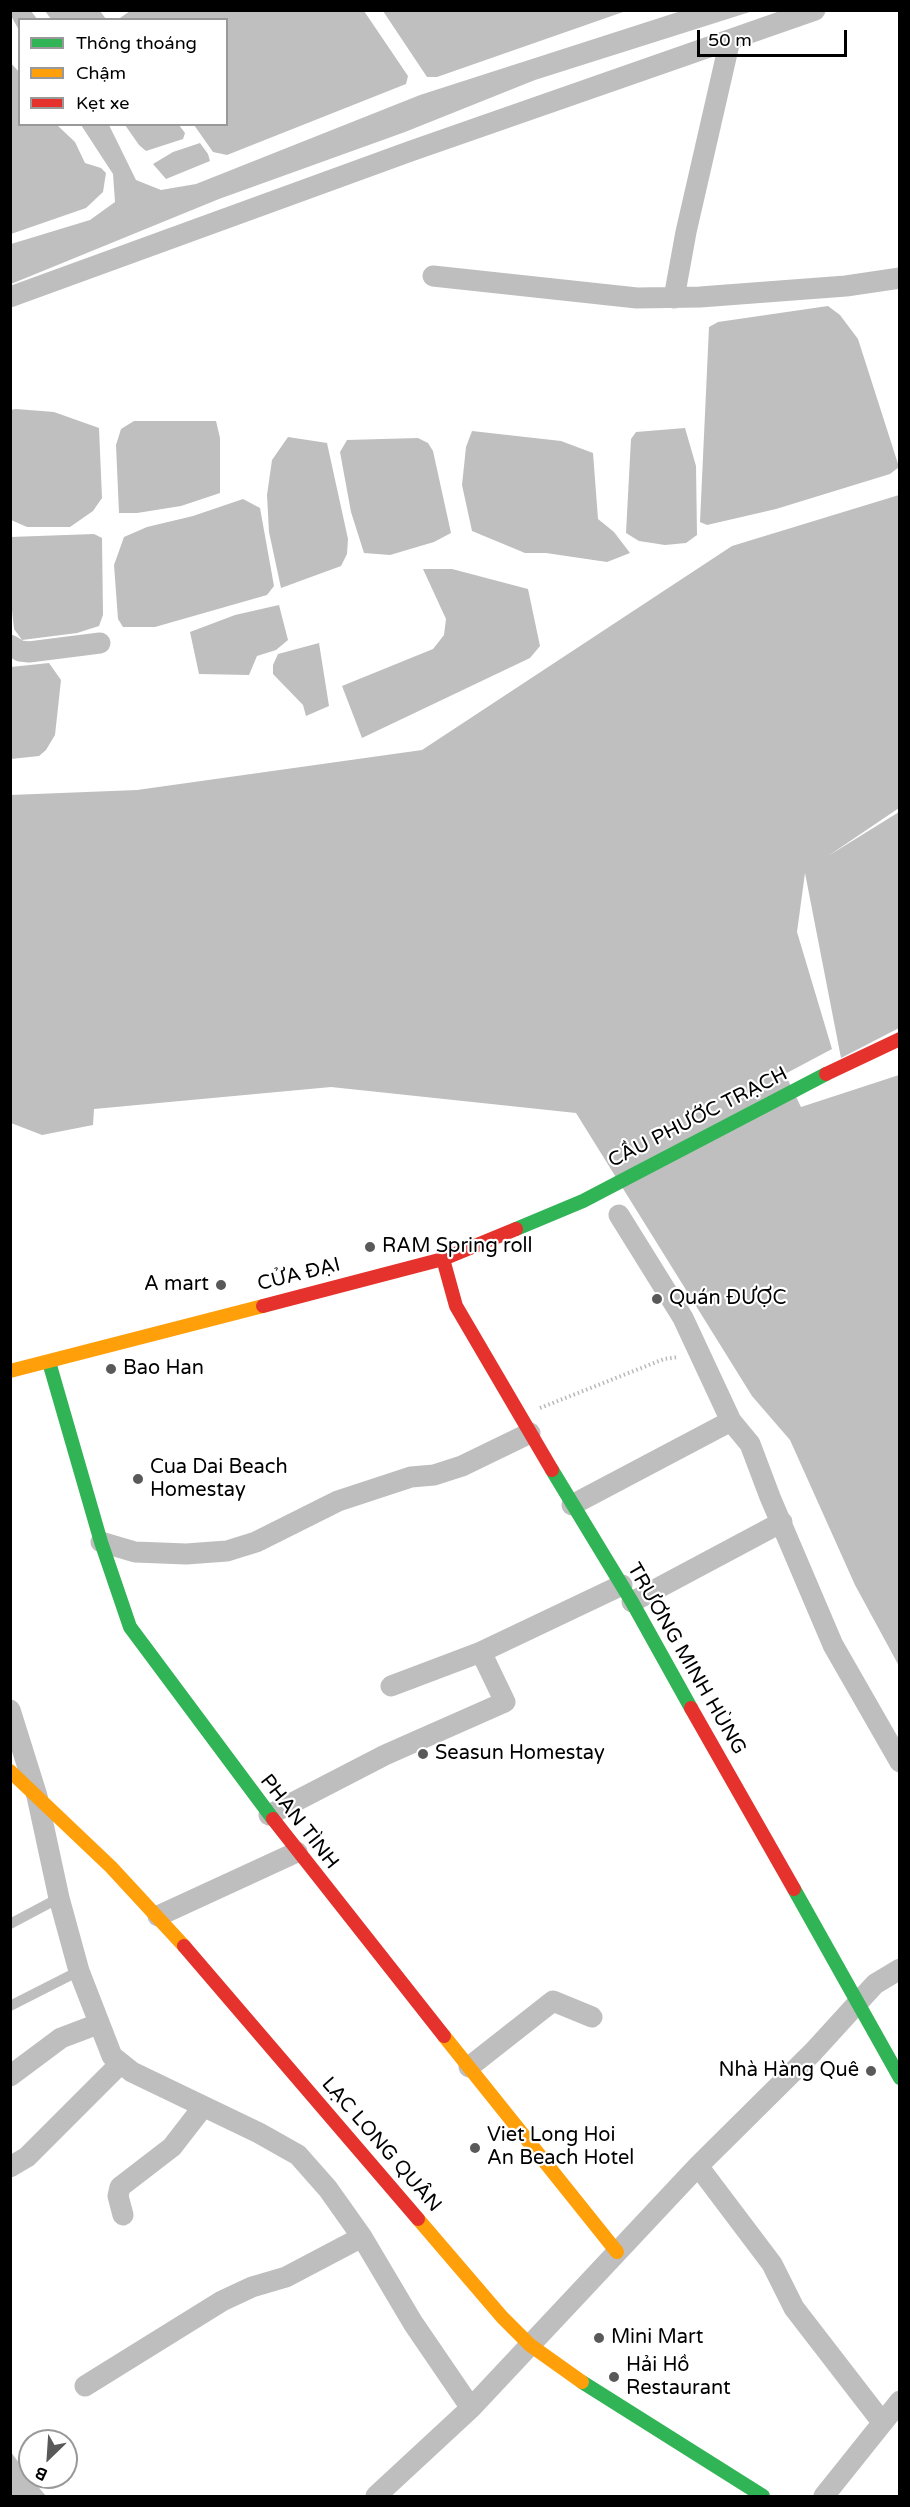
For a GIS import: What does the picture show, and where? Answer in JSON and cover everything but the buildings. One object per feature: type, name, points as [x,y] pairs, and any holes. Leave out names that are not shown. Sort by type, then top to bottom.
[{"type":"street","points":[[10,297],[411,151],[815,10]]},
{"type":"street","points":[[674,298],[686,232],[730,40]]},
{"type":"street","points":[[433,276],[637,298],[674,298],[846,286],[900,278]]},
{"type":"street","points":[[10,645],[20,651],[29,652],[100,643]]},
{"type":"street","name":"CẦU PHƯỚC TRẠCH","points":[[590,1197],[824,1075],[900,1039]]},
{"type":"street","name":"CỬA ĐẠI","points":[[10,1371],[300,1294],[443,1259],[590,1197]]},
{"type":"street","points":[[619,1215],[683,1318],[731,1421],[750,1444],[833,1645],[900,1762]]},
{"type":"street","name":"TRƯƠNG MINH HÙNG","points":[[443,1259],[456,1306],[627,1593],[900,2078]]},
{"type":"street","name":"PHAN TÌNH","points":[[49,1362],[101,1542],[130,1627],[297,1852],[617,2252]]},
{"type":"street","points":[[572,1504],[731,1421]]},
{"type":"street","points":[[101,1542],[135,1552],[186,1554],[227,1551],[256,1542],[338,1501],[411,1477],[434,1475],[462,1466],[525,1425]]},
{"type":"street","points":[[391,1686],[627,1593],[783,1522]]},
{"type":"street","points":[[269,1815],[385,1755],[505,1702],[480,1652]]},
{"type":"street","points":[[10,1710],[37,1796],[59,1898],[79,1971],[112,2056],[132,2072],[259,2133],[298,2155],[328,2189],[362,2237],[413,2324],[471,2408]]},
{"type":"street","name":"LẠC LONG QUÂN","points":[[10,1771],[158,1916],[502,2317],[530,2345],[570,2374],[763,2496]]},
{"type":"street","points":[[158,1916],[297,1852]]},
{"type":"street","points":[[376,2496],[471,2408],[698,2166],[875,1984],[900,1969]]},
{"type":"street","points":[[469,2067],[553,2001],[592,2017]]},
{"type":"street","points":[[10,2076],[61,2038],[98,2024]]},
{"type":"street","points":[[10,2168],[27,2157],[121,2063]]},
{"type":"street","points":[[123,2215],[118,2196],[120,2187],[172,2146],[203,2107]]},
{"type":"street","points":[[698,2166],[772,2264],[794,2308],[882,2422]]},
{"type":"street","points":[[85,2386],[222,2301],[252,2287],[286,2277],[362,2237]]},
{"type":"street","points":[[824,2496],[900,2402]]},
{"type":"lane","points":[[10,1924],[59,1898]]},
{"type":"lane","points":[[10,2006],[79,1971]]},
{"type":"path","points":[[525,1425],[664,1359],[700,1354]]},
{"type":"shaded area","points":[[11,10],[31,11],[36,18],[18,18],[18,28],[11,16]]},
{"type":"shaded area","points":[[45,11],[100,11],[105,18],[50,18]]},
{"type":"shaded area","points":[[130,11],[364,11],[408,76],[406,84],[227,155],[213,152],[195,126],[228,126],[228,18],[120,18]]},
{"type":"shaded area","points":[[383,11],[626,11],[437,77],[427,77]]},
{"type":"shaded area","points":[[681,11],[753,11],[535,80],[405,132],[219,199],[11,284],[11,244],[90,220],[115,202],[113,174],[82,126],[109,126],[136,180],[161,190],[196,184],[420,95]]},
{"type":"shaded area","points":[[10,62],[18,71],[18,126],[58,126],[75,142],[85,163],[101,168],[106,173],[103,192],[86,208],[11,234]]},
{"type":"shaded area","points":[[126,126],[180,126],[185,133],[183,139],[146,151]]},
{"type":"shaded area","points":[[200,143],[210,161],[166,179],[153,164],[173,152]]},
{"type":"shaded area","points":[[828,306],[840,315],[858,339],[899,467],[890,474],[776,509],[707,525],[700,522],[709,327],[718,322]]},
{"type":"shaded area","points":[[10,410],[54,412],[99,428],[102,498],[93,511],[70,527],[27,527],[11,520]]},
{"type":"shaded area","points":[[134,421],[216,421],[220,438],[220,493],[181,506],[137,513],[119,513],[116,445],[121,429]]},
{"type":"shaded area","points":[[685,428],[696,466],[697,535],[686,543],[665,545],[639,541],[626,533],[631,439],[636,432]]},
{"type":"shaded area","points":[[472,431],[561,441],[593,453],[598,519],[614,532],[630,553],[607,562],[546,553],[525,553],[472,531],[462,485],[466,447]]},
{"type":"shaded area","points":[[288,437],[327,443],[348,539],[347,554],[341,566],[281,588],[269,532],[267,495],[272,460]]},
{"type":"shaded area","points":[[418,438],[428,443],[433,451],[451,533],[434,542],[390,555],[364,553],[351,512],[340,452],[347,440]]},
{"type":"shaded area","points":[[899,495],[899,808],[828,856],[899,812],[899,1028],[841,1058],[805,873],[797,932],[832,1049],[785,1074],[801,1107],[899,1075],[899,1666],[855,1585],[790,1440],[752,1396],[576,1113],[331,1087],[94,1109],[93,1125],[42,1135],[11,1123],[10,795],[137,790],[422,750],[732,546]]},
{"type":"shaded area","points":[[243,499],[260,508],[274,586],[267,595],[155,627],[123,627],[118,619],[114,565],[124,537],[147,527],[193,516]]},
{"type":"shaded area","points":[[94,534],[102,538],[103,615],[99,626],[77,633],[22,640],[14,629],[10,537]]},
{"type":"shaded area","points":[[423,569],[452,569],[528,589],[540,646],[530,658],[362,738],[342,686],[433,649],[444,635],[446,619]]},
{"type":"shaded area","points":[[279,605],[288,640],[276,650],[257,656],[249,675],[199,674],[190,632],[235,615]]},
{"type":"shaded area","points":[[319,643],[329,706],[306,716],[303,705],[273,674],[273,665],[278,654]]},
{"type":"shaded area","points":[[49,663],[61,680],[55,735],[46,750],[39,756],[11,759],[11,667]]},
{"type":"shaded area","points":[[10,2451],[18,2461],[18,2489],[40,2489],[46,2496],[11,2496]]},
{"type":"traffic: fast","points":[[516,1229],[583,1201],[826,1074]]},
{"type":"traffic: fast","points":[[49,1362],[101,1542],[130,1627],[273,1819]]},
{"type":"traffic: fast","points":[[552,1470],[632,1602],[691,1708]]},
{"type":"traffic: fast","points":[[794,1889],[900,2078]]},
{"type":"traffic: fast","points":[[582,2382],[763,2496]]},
{"type":"traffic: slow","points":[[10,1371],[263,1306]]},
{"type":"traffic: slow","points":[[10,1771],[111,1867],[184,1946]]},
{"type":"traffic: slow","points":[[444,2036],[617,2252]]},
{"type":"traffic: slow","points":[[418,2219],[502,2317],[530,2345],[582,2382]]},
{"type":"traffic: jam","points":[[826,1074],[900,1039]]},
{"type":"traffic: jam","points":[[263,1306],[443,1259],[516,1229]]},
{"type":"traffic: jam","points":[[443,1259],[456,1306],[552,1470]]},
{"type":"traffic: jam","points":[[691,1708],[794,1889]]},
{"type":"traffic: jam","points":[[273,1819],[444,2036]]},
{"type":"traffic: jam","points":[[184,1946],[418,2219]]},
{"type":"place","name":"RAM Spring roll","points":[[370,1247]]},
{"type":"place","name":"A mart","points":[[221,1285]]},
{"type":"place","name":"Quán ĐƯỢC","points":[[657,1299]]},
{"type":"place","name":"Bao Han","points":[[111,1369]]},
{"type":"place","name":"Cua Dai Beach Homestay","points":[[138,1479]]},
{"type":"place","name":"Seasun Homestay","points":[[423,1754]]},
{"type":"place","name":"Nhà Hàng Quê","points":[[871,2071]]},
{"type":"place","name":"Viet Long Hoi An Beach Hotel","points":[[475,2148]]},
{"type":"place","name":"Mini Mart","points":[[599,2338]]},
{"type":"place","name":"Hải Hồ Restaurant","points":[[614,2377]]}]
